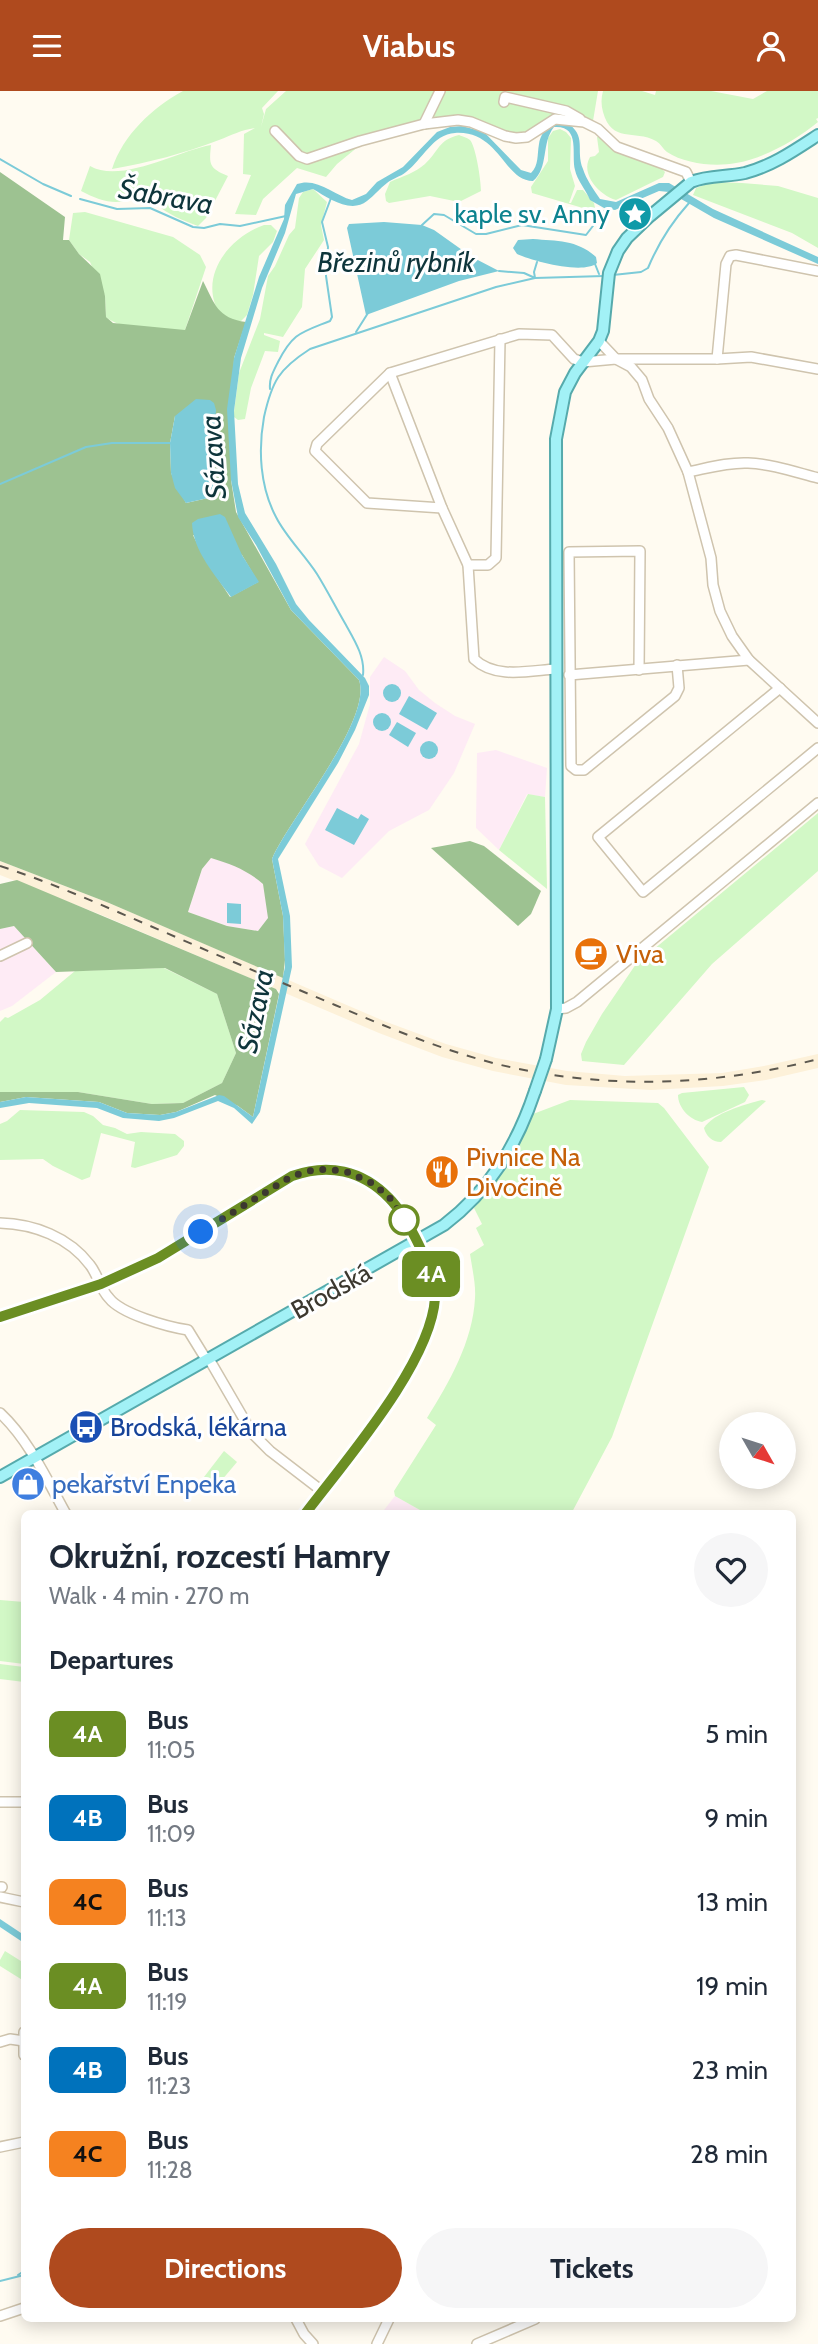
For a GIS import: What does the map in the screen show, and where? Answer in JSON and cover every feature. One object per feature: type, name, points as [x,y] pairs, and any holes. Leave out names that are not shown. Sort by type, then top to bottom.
[{"type":"main road","points":[[599,341],[612,263],[627,238],[682,189],[699,179],[749,172],[789,154],[818,135]]},
{"type":"main road","name":"Brodská","points":[[0,1477],[417,1242],[455,1216],[491,1179],[516,1140],[546,1059],[556,1009],[556,439],[561,403],[570,381],[599,341]]},
{"type":"street","points":[[424,124],[440,91]]},
{"type":"street","points":[[504,101],[505,97],[566,111],[598,129],[617,147],[686,172],[682,189]]},
{"type":"street","points":[[275,131],[299,156],[307,159],[424,124],[458,120],[516,138],[527,137],[555,119],[584,122]]},
{"type":"street","points":[[717,359],[726,264],[730,256],[818,271]]},
{"type":"street","points":[[442,508],[367,503],[316,451],[317,444],[390,373],[519,334],[552,335],[574,359],[583,362],[751,357],[818,369]]},
{"type":"street","points":[[468,565],[488,565],[496,558],[500,339]]},
{"type":"street","points":[[599,341],[616,359],[631,367],[642,380],[649,399],[668,428],[688,472],[711,558],[713,585],[720,611],[732,636],[749,660],[818,723]]},
{"type":"street","points":[[390,373],[442,508],[468,565],[474,659],[494,672],[555,669]]},
{"type":"street","points":[[688,472],[746,463],[771,466],[818,478]]},
{"type":"street","points":[[639,670],[640,551],[569,552],[571,766],[576,771],[584,770],[675,696],[679,688],[677,666]]},
{"type":"street","points":[[569,675],[749,660]]},
{"type":"street","points":[[780,688],[598,837],[643,893],[818,748]]},
{"type":"street","points":[[556,1009],[566,1008],[577,1002],[818,803]]},
{"type":"street","points":[[0,956],[27,943]]},
{"type":"street","points":[[0,1317],[101,1284],[158,1258],[292,1176],[316,1169],[345,1171],[374,1184],[392,1200],[417,1242],[435,1289],[432,1319],[418,1353],[386,1405],[308,1510]]},
{"type":"street","points":[[0,1223],[40,1229],[62,1240],[92,1267],[109,1299],[124,1310],[188,1330],[252,1433],[270,1451],[322,1491]]},
{"type":"street","points":[[0,1413],[11,1423],[34,1458],[64,1510]]},
{"type":"street","points":[[0,1802],[21,1802]]},
{"type":"street","points":[[0,1897],[21,1901]]},
{"type":"street","points":[[0,2042],[10,2039],[21,2041]]},
{"type":"street","points":[[0,2146],[21,2142]]},
{"type":"street","points":[[0,2316],[21,2309]]},
{"type":"street","points":[[298,2322],[313,2344]]},
{"type":"street","points":[[377,2344],[388,2322]]},
{"type":"street","points":[[477,2344],[528,2322]]},
{"type":"shaded area","points":[[384,657],[405,671],[419,690],[435,703],[455,716],[475,724],[454,773],[429,810],[389,831],[342,878],[319,866],[305,844],[359,744],[370,704],[370,677]]},
{"type":"shaded area","points":[[496,750],[547,768],[545,797],[527,794],[499,850],[476,828],[477,753]]},
{"type":"shaded area","points":[[211,858],[250,873],[263,884],[269,918],[258,931],[227,926],[188,912],[202,869]]},
{"type":"shaded area","points":[[0,861],[109,903],[384,1021],[446,1044],[496,1058],[567,1071],[625,1076],[722,1073],[818,1054],[818,1068],[766,1080],[723,1086],[651,1090],[566,1085],[493,1071],[442,1057],[379,1033],[104,916],[0,875]]},
{"type":"shaded area","points":[[14,926],[56,972],[12,1006],[0,1011],[0,929]]},
{"type":"shaded area","points":[[395,1496],[420,1510],[384,1510]]},
{"type":"green space","points":[[183,91],[278,91],[262,108],[264,114],[261,127],[266,109],[286,91],[598,91],[592,127],[554,123],[534,137],[457,125],[409,132],[359,146],[326,177],[297,168],[263,199],[256,215],[235,214],[251,175],[243,174],[244,134],[255,128],[180,153],[112,169],[123,145],[140,124],[160,106]]},
{"type":"green space","points":[[603,91],[642,91],[655,95],[656,91],[711,91],[753,99],[767,91],[818,91],[818,122],[790,142],[747,161],[728,164],[700,163],[674,156],[658,142],[648,138],[625,134],[612,128],[602,109]]},
{"type":"green space","points":[[560,129],[571,138],[570,169],[575,186],[569,203],[577,190],[583,190],[594,203],[593,211],[532,193],[531,187],[548,161],[548,138],[553,131]]},
{"type":"green space","points":[[459,135],[469,139],[472,144],[478,164],[481,191],[459,202],[430,196],[389,203],[386,201],[385,194],[390,182],[421,167],[443,143]]},
{"type":"green space","points":[[597,137],[602,137],[660,167],[665,172],[663,177],[616,200],[603,194],[589,177],[587,170],[590,157],[599,152]]},
{"type":"green space","points":[[211,145],[212,165],[217,171],[228,176],[206,218],[198,226],[160,208],[156,204],[158,196],[154,191],[145,189],[130,199],[114,202],[98,199],[81,191],[90,166],[103,171],[133,169]]},
{"type":"green space","points":[[0,172],[65,217],[63,240],[69,240],[100,274],[106,317],[113,323],[185,330],[203,281],[218,309],[229,317],[246,322],[234,358],[231,480],[236,512],[291,610],[359,680],[360,698],[342,744],[272,859],[283,916],[283,978],[109,903],[0,861]],"holes":[[[175,416],[216,421],[212,453],[217,496],[186,503],[171,473],[170,443]],[[193,535],[242,555],[258,582],[230,597],[203,556]],[[211,858],[238,868],[263,884],[268,918],[258,931],[227,926],[188,912],[202,869]]]},
{"type":"green space","points":[[713,182],[778,186],[818,198],[818,248],[792,233],[693,195],[696,188]]},
{"type":"green space","points":[[313,189],[327,202],[321,225],[324,240],[305,269],[302,307],[283,337],[264,333],[280,341],[278,352],[265,351],[251,388],[245,419],[238,420],[234,417],[234,412],[239,373],[260,319],[268,276],[295,228],[299,198],[303,192]]},
{"type":"green space","points":[[85,212],[173,237],[200,255],[206,267],[185,330],[132,327],[113,322],[106,317],[105,296],[90,262],[79,254],[69,240],[73,213]]},
{"type":"green space","points":[[264,225],[271,225],[277,231],[273,242],[259,256],[247,315],[240,322],[232,320],[225,317],[215,304],[213,278],[223,255],[242,237]]},
{"type":"green space","points":[[528,794],[545,797],[547,889],[499,850]]},
{"type":"green space","points":[[818,813],[818,871],[712,964],[624,1065],[582,1061],[581,1054],[586,1042],[636,964]]},
{"type":"green space","points":[[470,841],[484,846],[541,891],[531,914],[518,926],[431,848]]},
{"type":"green space","points":[[17,880],[276,989],[279,994],[253,1117],[215,1095],[176,1112],[160,1115],[127,1113],[99,1102],[26,1097],[0,1102],[0,1092],[78,1092],[152,1104],[183,1103],[222,1083],[236,1053],[217,994],[165,968],[56,972],[14,926],[0,929],[0,884]]},
{"type":"green space","points":[[164,968],[217,994],[236,1053],[222,1083],[183,1103],[152,1104],[78,1092],[0,1092],[0,1022],[5,1017],[8,1018],[40,1000],[75,971]]},
{"type":"green space","points":[[744,1087],[749,1095],[745,1102],[702,1122],[686,1113],[678,1095],[682,1093]]},
{"type":"green space","points":[[570,1100],[658,1103],[709,1167],[612,1437],[573,1510],[420,1510],[395,1496],[394,1491],[436,1425],[427,1418],[451,1376],[470,1330],[475,1293],[470,1254],[484,1245],[476,1228],[482,1224],[474,1208],[510,1163],[533,1114]]},
{"type":"green space","points":[[766,1101],[721,1142],[712,1140],[706,1134],[704,1128],[715,1118],[730,1110]]},
{"type":"green space","points":[[20,1110],[84,1112],[103,1125],[127,1134],[175,1134],[184,1141],[184,1146],[177,1155],[135,1168],[131,1167],[135,1142],[101,1133],[90,1177],[82,1180],[43,1159],[0,1160],[0,1124]]},
{"type":"green space","points":[[224,1451],[237,1462],[216,1487],[204,1477]]},
{"type":"green space","points":[[0,1600],[21,1602],[21,1664],[0,1661]]},
{"type":"green space","points":[[0,1664],[21,1667],[21,1682],[0,1679]]},
{"type":"green space","points":[[5,1951],[21,1961],[21,1979],[0,1966]]},
{"type":"water","points":[[566,122],[577,133],[583,169],[600,199],[616,202],[659,183],[669,183],[713,209],[818,257],[818,264],[714,218],[669,192],[659,191],[615,210],[604,208],[590,200],[575,170],[571,136],[562,128],[554,127],[550,133],[541,169],[533,181],[523,179],[515,173],[482,139],[470,134],[455,133],[440,138],[412,167],[389,181],[361,205],[340,203],[313,189],[296,194],[285,233],[262,288],[241,358],[234,411],[238,484],[245,513],[276,564],[296,604],[365,678],[369,695],[338,763],[278,859],[290,916],[292,967],[260,1112],[252,1124],[234,1108],[218,1101],[159,1121],[123,1118],[97,1108],[29,1103],[0,1108],[0,1102],[26,1097],[99,1102],[127,1113],[160,1115],[176,1112],[219,1095],[253,1117],[285,967],[283,916],[272,859],[342,744],[360,698],[359,680],[291,610],[238,517],[231,480],[227,409],[234,358],[259,277],[284,219],[285,205],[297,184],[312,183],[352,200],[366,194],[377,182],[403,167],[437,132],[462,126],[484,132],[521,170],[531,173],[537,163],[540,141],[545,130],[551,123]]},
{"type":"water","name":"Březinů rybník","points":[[384,222],[422,225],[434,230],[472,257],[499,271],[459,281],[366,315],[347,228],[349,224]]},
{"type":"water","points":[[518,240],[559,241],[582,247],[596,257],[597,263],[581,268],[546,263],[517,254],[513,248]]},
{"type":"water","points":[[196,399],[210,400],[216,410],[212,453],[217,496],[186,503],[175,488],[171,473],[170,443],[175,416]]},
{"type":"water","points":[[220,514],[225,517],[242,555],[259,582],[231,597],[206,562],[193,533],[192,523]]},
{"type":"water","points":[[392,684],[398,687],[401,693],[398,699],[392,702],[386,699],[383,693],[386,687]]},
{"type":"water","points":[[409,696],[437,713],[427,730],[399,714]]},
{"type":"water","points":[[382,713],[388,716],[391,722],[388,728],[382,731],[376,728],[373,722],[376,716]]},
{"type":"water","points":[[397,722],[416,733],[408,747],[389,735]]},
{"type":"water","points":[[429,741],[435,744],[438,750],[435,756],[429,759],[423,756],[420,750],[423,744]]},
{"type":"water","points":[[337,808],[358,819],[361,814],[369,819],[354,845],[325,830]]},
{"type":"water","points":[[227,903],[241,904],[241,924],[227,923]]},
{"type":"water","points":[[0,1919],[21,1933],[21,1941],[0,1927]]},
{"type":"waterway","name":"Šabrava","points":[[0,159],[43,184],[71,196]]},
{"type":"waterway","points":[[270,389],[273,372],[293,339],[330,321],[332,317],[326,276],[328,247],[322,222],[331,198]]},
{"type":"waterway","name":"Šabrava","points":[[80,199],[117,209],[150,208],[193,227],[204,228],[220,224],[240,226],[286,216]]},
{"type":"waterway","points":[[613,275],[641,272],[648,268],[676,218],[689,203]]},
{"type":"waterway","points":[[422,225],[434,214],[444,215],[476,234],[522,225],[586,235],[606,209]]},
{"type":"waterway","points":[[499,271],[524,273],[535,278],[537,262]]},
{"type":"waterway","points":[[595,264],[599,274]]},
{"type":"waterway","points":[[363,675],[361,655],[353,637],[317,574],[280,524],[267,493],[262,468],[262,430],[270,394],[278,377],[310,349],[496,287],[535,278],[604,276]]},
{"type":"waterway","points":[[356,332],[368,313]]},
{"type":"waterway","points":[[0,484],[86,447],[112,443],[170,443]]},
{"type":"waterway","points":[[0,2281],[21,2276]]},
{"type":"railway","points":[[0,866],[74,894],[389,1027],[493,1063],[574,1078],[656,1082],[737,1075],[818,1059]]},
{"type":"bus line","name":"4A","points":[[0,1317],[101,1284],[158,1258],[274,1186],[305,1171],[345,1171],[374,1184],[392,1200],[413,1234],[428,1266],[435,1289],[432,1319],[423,1344],[399,1386],[308,1510]]},
{"type":"place","name":"kaple sv. Anny","points":[[635,214]]},
{"type":"place","name":"Viva","points":[[591,954]]},
{"type":"place","name":"Pivnice Na Divočině","points":[[442,1172]]},
{"type":"place","name":"Brodská, lékárna","points":[[86,1427]]},
{"type":"place","name":"pekařství Enpeka","points":[[28,1484]]},
{"type":"route","points":[[201,1232],[292,1176],[316,1169],[345,1171],[374,1184],[392,1200],[406,1223],[404,1220]]},
{"type":"water label","name":"Sázava","points":[[213,457]]},
{"type":"water label","name":"Sázava","points":[[255,1011]]}]
